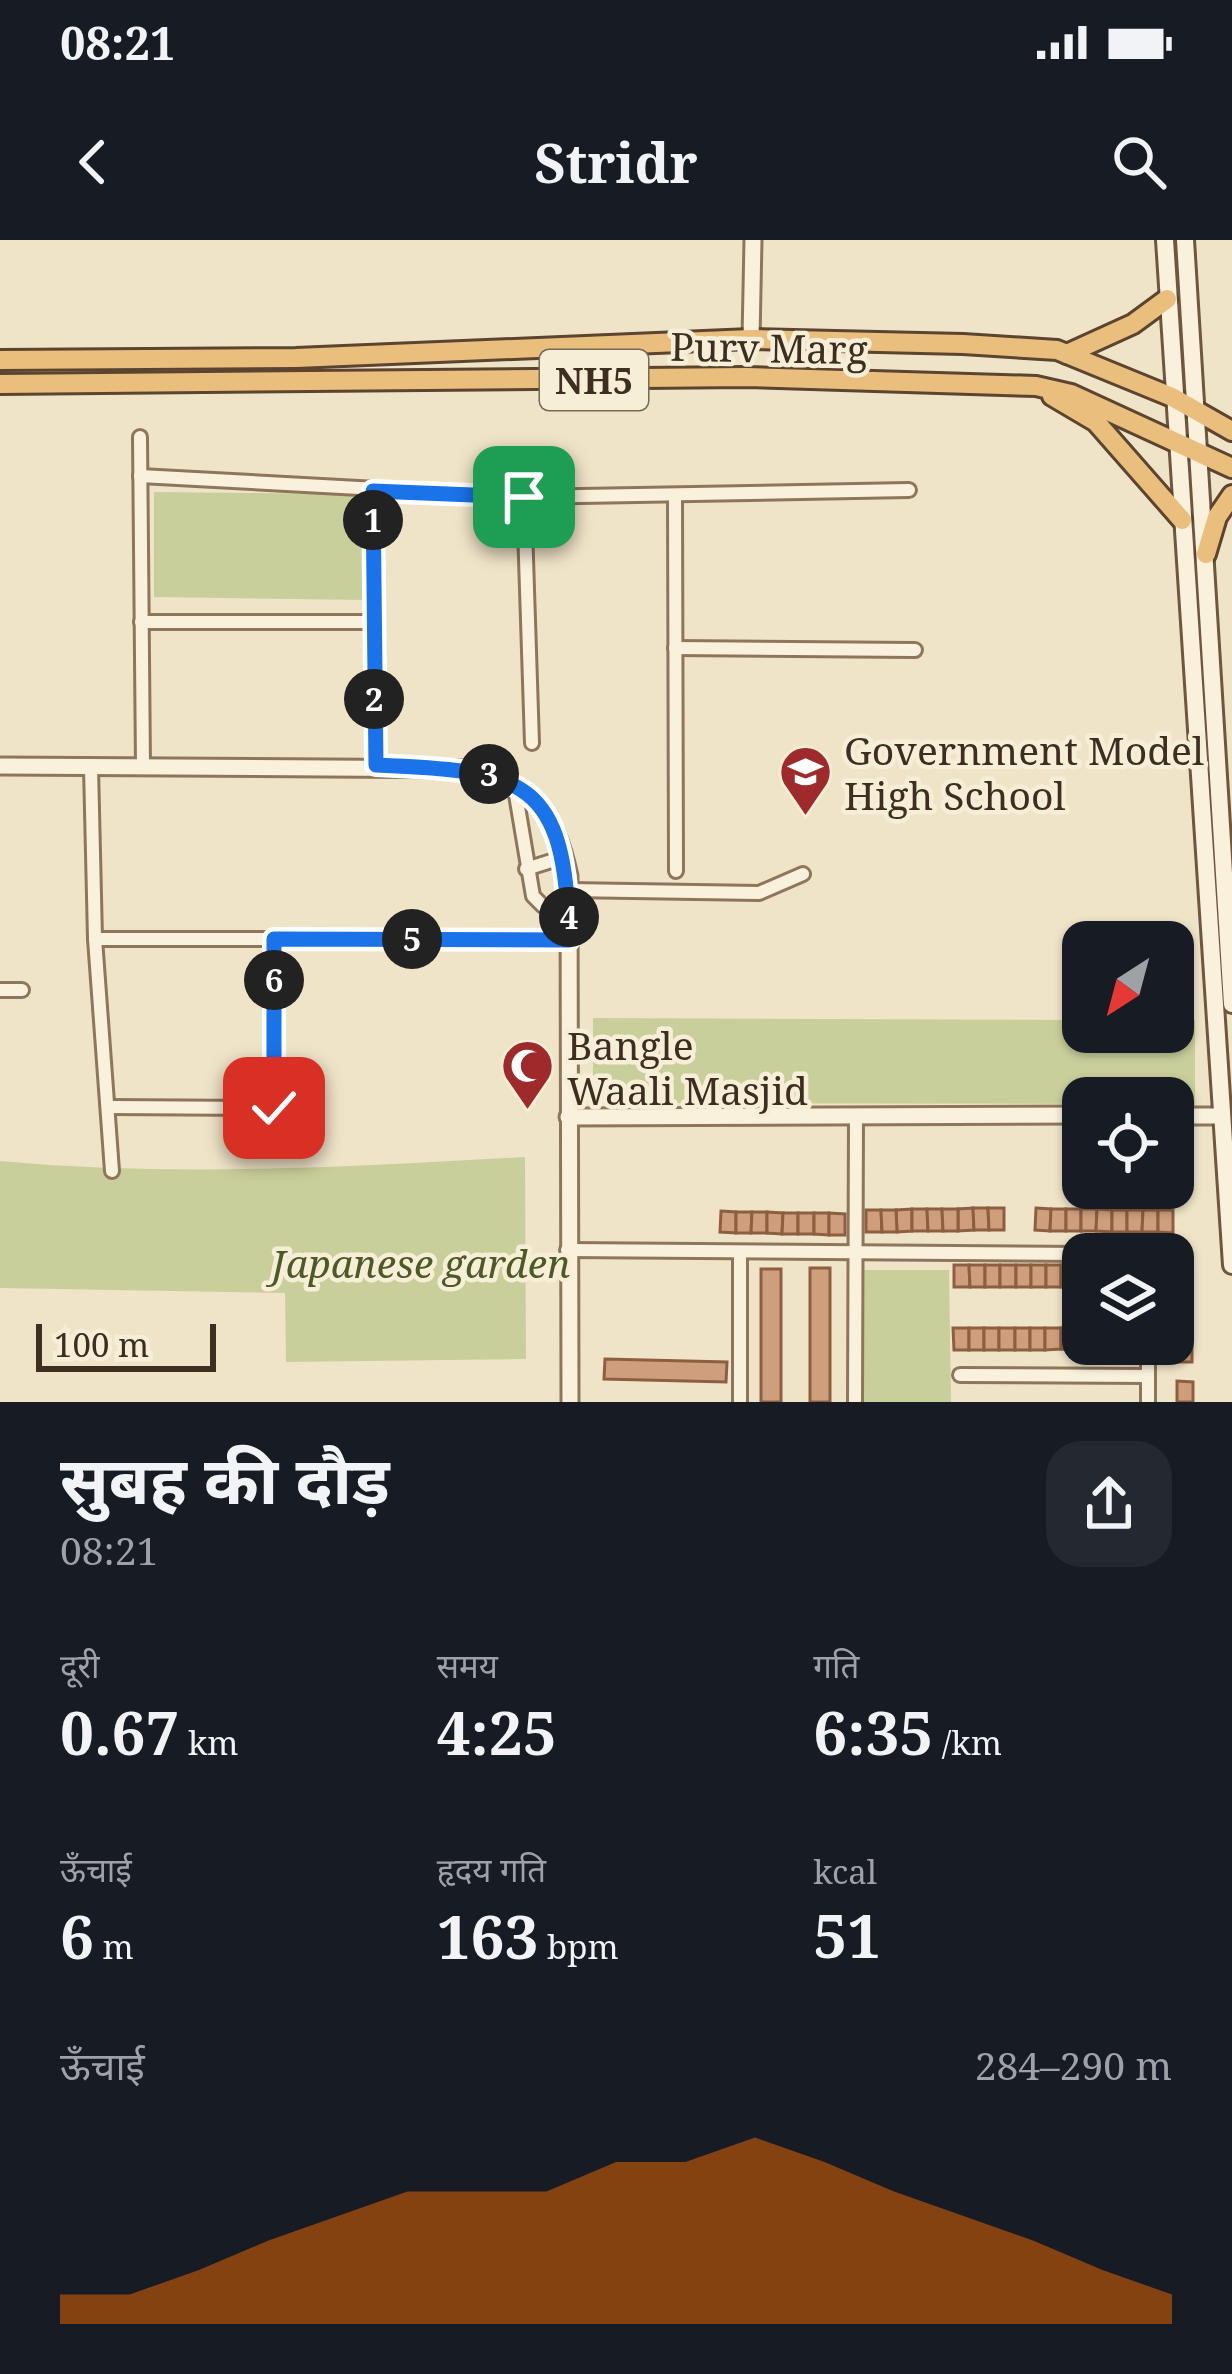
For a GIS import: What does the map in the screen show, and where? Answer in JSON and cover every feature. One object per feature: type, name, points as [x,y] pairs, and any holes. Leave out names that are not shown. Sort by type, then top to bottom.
[{"type":"highway","points":[[1067,354],[1133,324],[1168,299]]},
{"type":"highway","name":"Purv Marg","points":[[0,360],[296,358],[752,339],[963,344],[1067,354],[1172,397]]},
{"type":"highway","name":"Purv Marg","points":[[0,384],[747,377],[1036,386],[1071,394],[1201,458],[1232,468]]},
{"type":"highway","points":[[0,399],[27,384]]},
{"type":"highway","points":[[1036,386],[1096,422],[1182,520]]},
{"type":"highway","name":"NH5","points":[[1172,397],[1232,431]]},
{"type":"highway","points":[[1206,554],[1216,517],[1232,495]]},
{"type":"main road","points":[[1165,240],[1232,1265]]},
{"type":"main road","points":[[1185,240],[1200,415],[1232,1004]]},
{"type":"street","points":[[752,339],[753,240]]},
{"type":"street","points":[[140,436],[142,766]]},
{"type":"street","points":[[140,476],[524,497],[909,490]]},
{"type":"street","points":[[373,491],[376,765]]},
{"type":"street","points":[[675,495],[676,871]]},
{"type":"street","points":[[524,497],[532,743]]},
{"type":"street","points":[[141,622],[372,622]]},
{"type":"street","points":[[675,648],[915,650]]},
{"type":"street","points":[[0,766],[473,769],[513,782],[546,813],[565,856],[569,899],[570,1402]]},
{"type":"street","points":[[91,767],[95,939],[112,1172]]},
{"type":"street","points":[[513,782],[526,869],[533,896],[543,906],[569,899],[759,892],[803,874]]},
{"type":"street","points":[[526,869],[565,856]]},
{"type":"street","points":[[95,939],[569,940]]},
{"type":"street","points":[[110,1107],[274,1108],[274,939]]},
{"type":"street","points":[[0,990],[22,990]]},
{"type":"street","points":[[568,1117],[1062,1115]]},
{"type":"street","points":[[1194,1116],[1222,1116]]},
{"type":"street","points":[[855,1402],[856,1117]]},
{"type":"street","points":[[568,1250],[1062,1254]]},
{"type":"street","points":[[740,1254],[740,1402]]},
{"type":"street","points":[[1148,1365],[1148,1402]]},
{"type":"street","points":[[960,1375],[1148,1376]]},
{"type":"green space","points":[[154,492],[365,494],[364,600],[154,597]]},
{"type":"green space","points":[[593,1018],[1062,1020],[1062,1053],[1194,1053],[1195,1020],[1195,1105],[1194,1077],[1062,1077],[1062,1104],[593,1103]]},
{"type":"green space","name":"Japanese garden","points":[[525,1157],[526,1359],[286,1362],[285,1293],[0,1288],[0,1161],[197,1169]]},
{"type":"green space","points":[[861,1270],[949,1270],[951,1402],[862,1402]]},
{"type":"building","points":[[973,1208],[974,1230],[958,1231],[958,1209]]},
{"type":"building","points":[[973,1208],[988,1208],[989,1230],[974,1230]]},
{"type":"building","points":[[988,1208],[1004,1208],[1004,1230],[989,1230]]},
{"type":"building","points":[[1036,1208],[1051,1209],[1050,1231],[1035,1230]]},
{"type":"building","points":[[912,1209],[912,1231],[897,1232],[896,1210]]},
{"type":"building","points":[[912,1209],[927,1209],[928,1231],[912,1231]]},
{"type":"building","points":[[927,1209],[942,1209],[943,1231],[928,1231]]},
{"type":"building","points":[[942,1209],[958,1209],[958,1231],[943,1231]]},
{"type":"building","points":[[1051,1209],[1066,1209],[1066,1231],[1050,1231]]},
{"type":"building","points":[[1066,1209],[1081,1209],[1081,1231],[1066,1231]]},
{"type":"building","points":[[1081,1209],[1097,1209],[1096,1231],[1081,1231]]},
{"type":"building","points":[[1097,1209],[1112,1210],[1112,1232],[1096,1231]]},
{"type":"building","points":[[866,1210],[881,1210],[882,1232],[866,1232]]},
{"type":"building","points":[[881,1210],[896,1210],[897,1232],[882,1232]]},
{"type":"building","points":[[1112,1210],[1127,1210],[1127,1232],[1112,1232]]},
{"type":"building","points":[[1127,1210],[1143,1210],[1142,1232],[1127,1232]]},
{"type":"building","points":[[1143,1210],[1158,1210],[1158,1232],[1142,1232]]},
{"type":"building","points":[[1158,1210],[1173,1210],[1173,1233],[1158,1232]]},
{"type":"building","points":[[721,1211],[736,1212],[736,1233],[720,1232]]},
{"type":"building","points":[[736,1212],[752,1212],[751,1233],[736,1233]]},
{"type":"building","points":[[752,1212],[767,1212],[767,1233],[751,1233]]},
{"type":"building","points":[[767,1212],[783,1213],[782,1234],[767,1233]]},
{"type":"building","points":[[783,1213],[798,1213],[798,1234],[782,1234]]},
{"type":"building","points":[[798,1213],[814,1213],[814,1234],[798,1234]]},
{"type":"building","points":[[814,1213],[829,1213],[829,1235],[814,1234]]},
{"type":"building","points":[[829,1213],[845,1214],[845,1235],[829,1235]]},
{"type":"building","points":[[954,1265],[969,1265],[970,1287],[954,1287]]},
{"type":"building","points":[[969,1265],[985,1265],[985,1287],[970,1287]]},
{"type":"building","points":[[985,1265],[1000,1265],[1000,1287],[985,1287]]},
{"type":"building","points":[[1000,1265],[1016,1265],[1016,1287],[1000,1287]]},
{"type":"building","points":[[1016,1265],[1031,1265],[1031,1287],[1016,1287]]},
{"type":"building","points":[[1031,1265],[1046,1265],[1046,1287],[1031,1287]]},
{"type":"building","points":[[1046,1265],[1061,1265],[1061,1287],[1046,1287]]},
{"type":"building","points":[[810,1268],[830,1268],[830,1402],[810,1402]]},
{"type":"building","points":[[761,1269],[781,1269],[781,1402],[761,1402]]},
{"type":"building","points":[[953,1328],[969,1328],[969,1350],[954,1350]]},
{"type":"building","points":[[969,1328],[984,1328],[984,1350],[969,1350]]},
{"type":"building","points":[[984,1328],[999,1328],[999,1350],[984,1350]]},
{"type":"building","points":[[999,1328],[1015,1328],[1015,1350],[999,1350]]},
{"type":"building","points":[[1015,1328],[1030,1328],[1030,1350],[1015,1350]]},
{"type":"building","points":[[1030,1328],[1045,1328],[1045,1350],[1030,1350]]},
{"type":"building","points":[[1045,1328],[1061,1328],[1061,1349],[1045,1350]]},
{"type":"building","points":[[605,1359],[727,1362],[726,1382],[604,1379]]},
{"type":"building","points":[[1177,1381],[1193,1382],[1193,1402],[1177,1402]]},
{"type":"place","name":"Government Model High School","points":[[805,817]]},
{"type":"place","name":"Bangle Waali Masjid","points":[[528,1112]]},
{"type":"route","points":[[274,1108],[274,939],[569,940],[568,876],[562,843],[528,792],[473,769],[376,765],[373,491],[524,497]]}]
